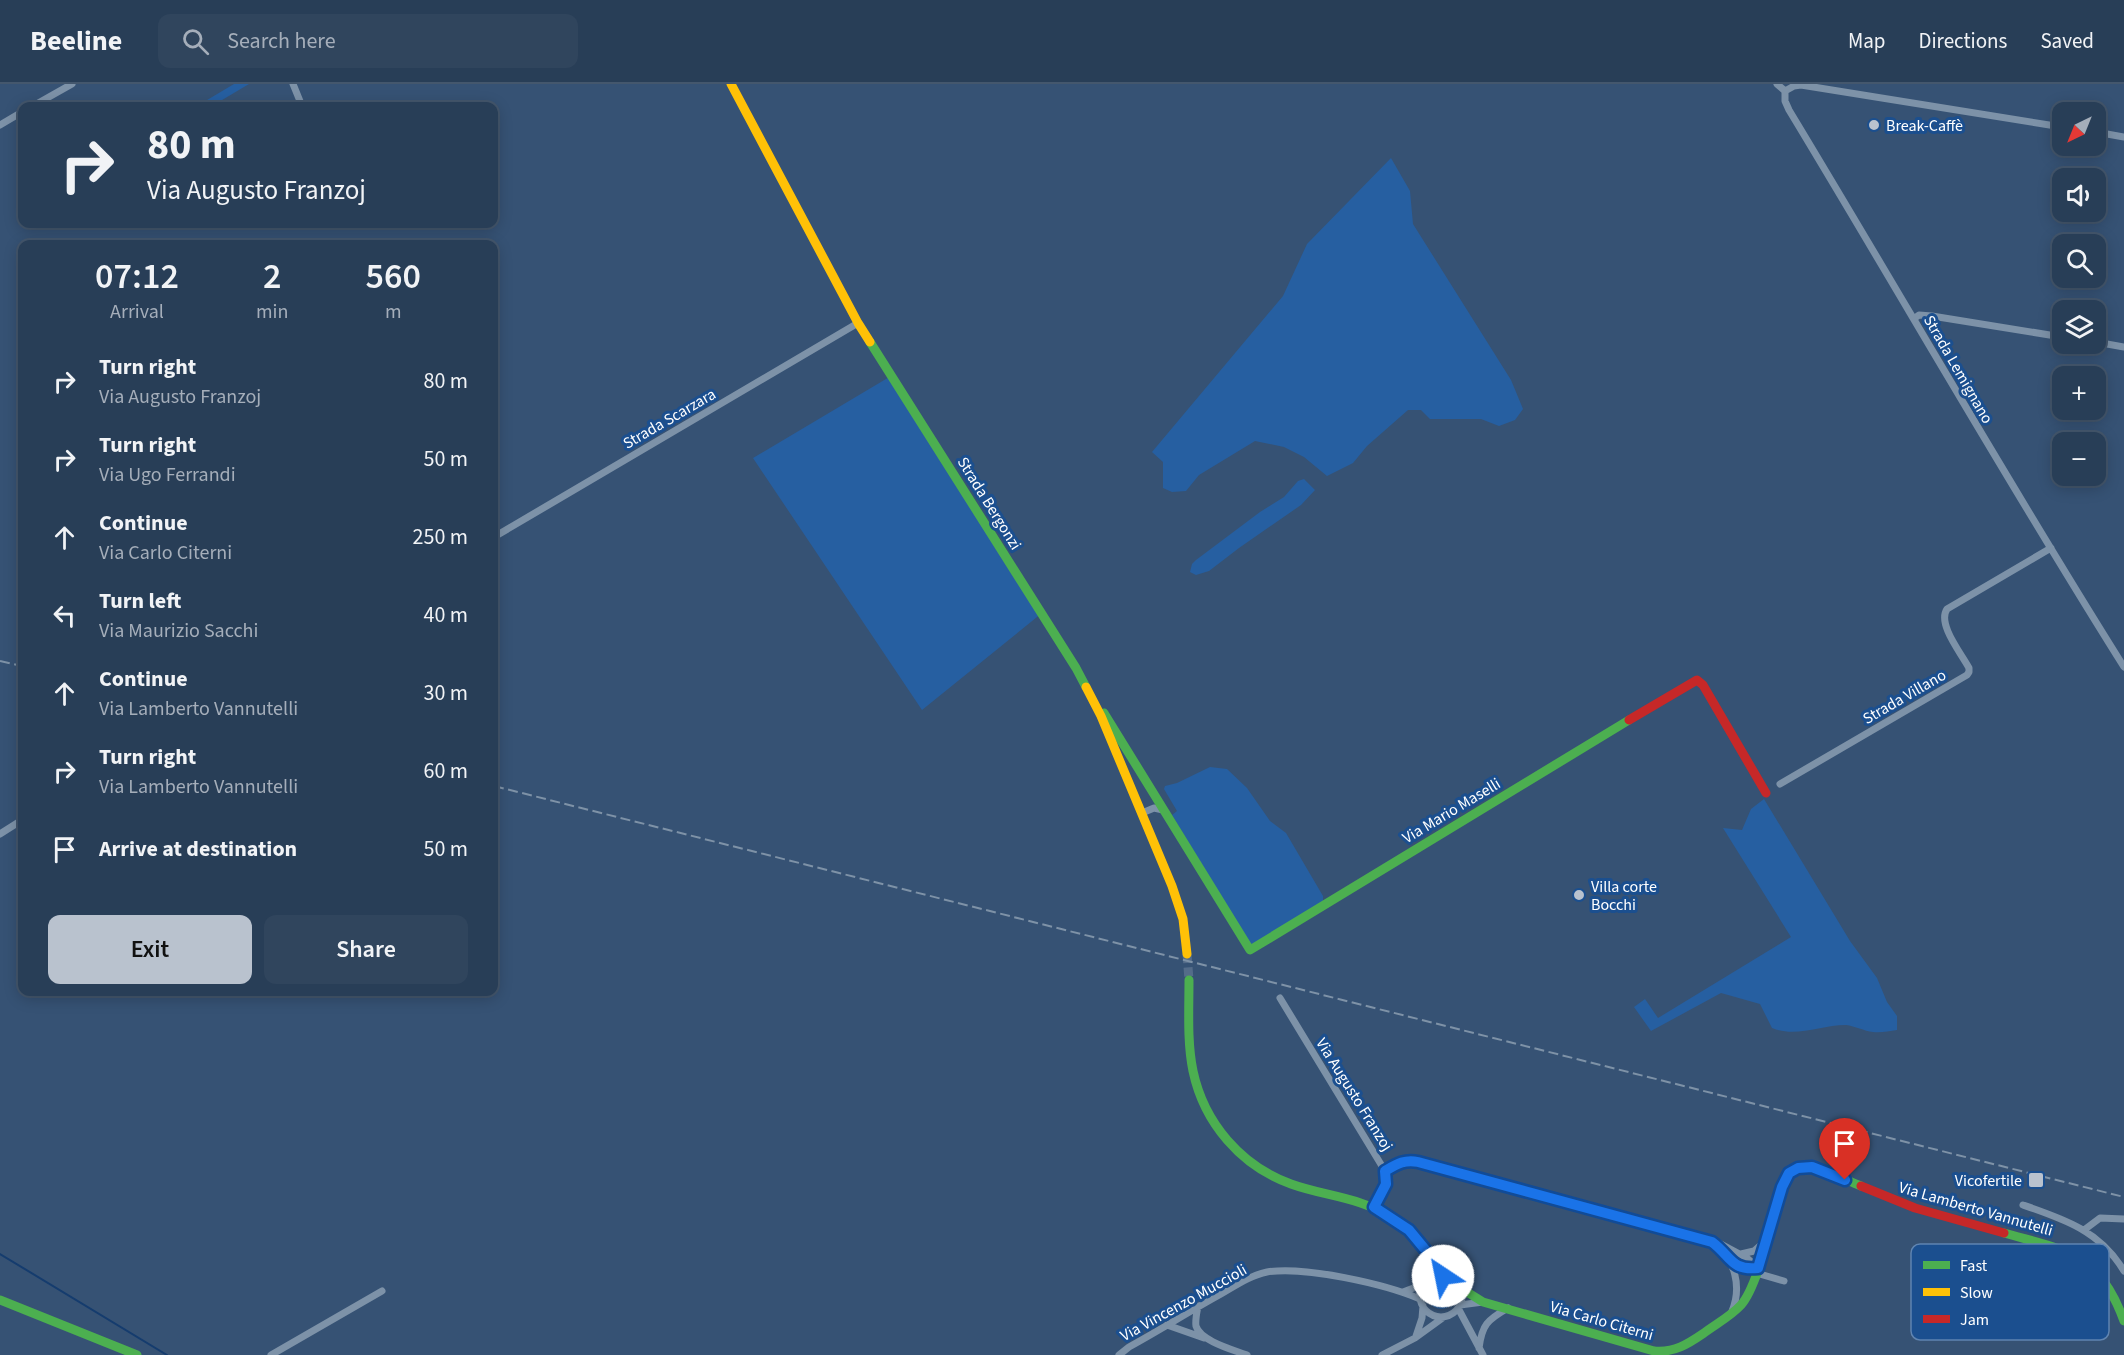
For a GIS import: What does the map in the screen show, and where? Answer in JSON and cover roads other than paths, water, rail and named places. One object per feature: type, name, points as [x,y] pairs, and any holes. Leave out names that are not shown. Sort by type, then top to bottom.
[{"type":"street","points":[[40,102],[72,84]]},
{"type":"street","points":[[293,84],[300,102]]},
{"type":"street","name":"Strada Bergonzi","points":[[731,84],[858,323],[1086,686],[1142,813],[1178,903],[1186,936],[1187,954]]},
{"type":"street","points":[[1777,84],[1785,91],[1801,85],[2052,125]]},
{"type":"street","name":"Strada Lemignano","points":[[1785,91],[1785,101],[1789,110],[1915,318],[1955,392],[2124,667]]},
{"type":"street","points":[[0,125],[18,114]]},
{"type":"street","points":[[2106,134],[2124,137]]},
{"type":"street","points":[[1915,318],[1919,315],[1932,316],[2052,335]]},
{"type":"street","name":"Strada Scarzara","points":[[498,535],[858,323]]},
{"type":"street","points":[[2106,344],[2124,347]]},
{"type":"street","name":"Strada Villano","points":[[1780,784],[1967,675],[1970,672],[1969,668],[1944,624],[1947,609],[2051,548]]},
{"type":"street","name":"Via Mario Maselli","points":[[1086,686],[1250,950],[1697,680],[1703,685],[1766,793]]},
{"type":"street","points":[[1142,813],[1154,808],[1163,810]]},
{"type":"street","points":[[0,834],[18,823]]},
{"type":"street","points":[[1189,980],[1190,1049],[1193,1074],[1202,1102],[1229,1143],[1255,1166],[1289,1184],[1374,1207],[1409,1230],[1447,1276],[1460,1287],[1462,1299],[1459,1307],[1415,1338],[1382,1355]]},
{"type":"street","name":"Via Augusto Franzoj","points":[[1280,998],[1385,1171],[1386,1184],[1374,1207]]},
{"type":"street","points":[[1385,1171],[1402,1161],[1410,1160],[1725,1245],[1741,1254],[1757,1270]]},
{"type":"street","name":"Via Lamberto Vannutelli","points":[[1757,1270],[1784,1180],[1789,1173],[1798,1168],[1812,1167],[1915,1208],[2044,1244]]},
{"type":"street","points":[[2023,1205],[2067,1220],[2101,1244]]},
{"type":"street","points":[[2084,1230],[2100,1218],[2124,1219]]},
{"type":"street","points":[[1741,1254],[1754,1251],[1765,1240]]},
{"type":"street","points":[[1712,1242],[1727,1254],[1736,1284],[1734,1305],[1730,1315]]},
{"type":"street","points":[[2109,1251],[2124,1271]]},
{"type":"street","points":[[1415,1338],[1420,1326],[1421,1291],[1427,1281],[1430,1256]]},
{"type":"street","points":[[1730,1260],[1742,1269],[1757,1270],[1784,1281]]},
{"type":"street","name":"Via Carlo Citerni","points":[[1460,1287],[1483,1302],[1665,1352],[1685,1346],[1730,1315],[1749,1293],[1757,1270]]},
{"type":"street","name":"Via Vincenzo Muccioli","points":[[1119,1355],[1198,1306],[1236,1285],[1267,1272],[1307,1272],[1352,1279],[1403,1292],[1422,1303]]},
{"type":"street","points":[[1403,1292],[1439,1275],[1447,1276]]},
{"type":"street","name":"Via Lamberto Vannutelli","points":[[2109,1287],[2124,1321]]},
{"type":"street","points":[[271,1355],[382,1291]]},
{"type":"street","points":[[0,1300],[137,1355]]},
{"type":"street","name":"Via Carlo Citerni","points":[[1459,1307],[1483,1302]]},
{"type":"street","points":[[1422,1303],[1433,1315],[1445,1316],[1466,1323]]},
{"type":"street","points":[[1198,1306],[1196,1325],[1207,1339]]},
{"type":"street","points":[[1459,1307],[1481,1352]]},
{"type":"street","points":[[1481,1352],[1481,1332],[1486,1323],[1508,1308]]},
{"type":"street","points":[[1167,1325],[1247,1355]]},
{"type":"waterway","points":[[0,1254],[167,1355]]},
{"type":"tunnel","points":[[1187,954],[1189,980]]},
{"type":"railway","points":[[0,661],[18,665]]},
{"type":"railway","points":[[498,787],[2124,1197]]},
{"type":"place","name":"Break-Caffè","points":[[1874,125]]},
{"type":"place","name":"Villa corte Bocchi","points":[[1579,895]]},
{"type":"place","name":"Vicofertile","points":[[2036,1180]]}]
